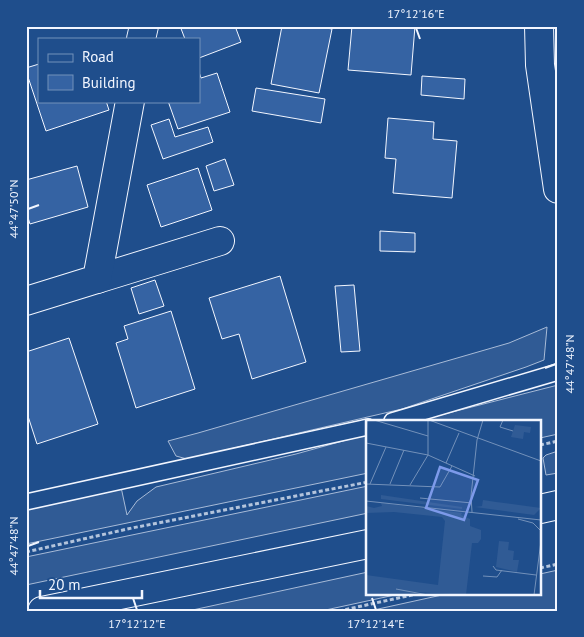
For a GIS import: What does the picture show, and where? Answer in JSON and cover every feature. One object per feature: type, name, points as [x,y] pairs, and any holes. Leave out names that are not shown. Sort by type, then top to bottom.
[{"type":"street","points":[[539,26],[540,65],[558,189]]},
{"type":"street","points":[[97,279],[130,102]]},
{"type":"street","points":[[26,301],[220,241]]},
{"type":"street","points":[[542,509],[558,505]]},
{"type":"street","points":[[42,611],[366,544]]},
{"type":"lane","points":[[395,420],[558,372]]},
{"type":"lane","points":[[26,502],[366,427]]},
{"type":"path","points":[[542,445],[558,441]]},
{"type":"path","points":[[26,552],[132,528],[366,482]]},
{"type":"path","points":[[542,568],[558,564]]},
{"type":"path","points":[[339,611],[416,594]]},
{"type":"shaded area","points":[[547,327],[544,360],[402,409],[187,459],[176,456],[168,441],[509,343]]},
{"type":"shaded area","points":[[558,385],[558,434],[542,438],[542,420],[421,420]]},
{"type":"shaded area","points":[[366,435],[366,473],[26,544],[26,508],[121,487],[127,515],[137,501],[156,487],[296,454]]},
{"type":"shaded area","points":[[558,451],[558,473],[546,475],[543,458]]},
{"type":"shaded area","points":[[366,486],[366,513],[26,585],[26,557]]},
{"type":"shaded area","points":[[558,570],[558,611],[369,611],[446,594],[542,594],[542,574]]},
{"type":"shaded area","points":[[366,572],[366,594],[399,594],[321,611],[188,611]]},
{"type":"building","points":[[180,26],[235,26],[241,42],[200,58],[200,38],[185,38]]},
{"type":"building","points":[[282,26],[315,26],[332,29],[319,93],[271,84]]},
{"type":"building","points":[[352,26],[415,26],[411,75],[348,70]]},
{"type":"building","points":[[38,64],[38,102],[106,102],[109,110],[46,131],[26,68]]},
{"type":"building","points":[[217,73],[230,112],[178,129],[168,102],[200,102],[200,75],[201,78]]},
{"type":"building","points":[[422,76],[465,79],[464,99],[421,95]]},
{"type":"building","points":[[256,88],[325,99],[321,123],[252,111]]},
{"type":"building","points":[[388,118],[434,122],[433,139],[457,141],[452,198],[393,193],[396,159],[385,158]]},
{"type":"building","points":[[169,119],[175,137],[208,127],[213,142],[163,159],[151,125]]},
{"type":"building","points":[[225,159],[234,185],[214,191],[206,166]]},
{"type":"building","points":[[77,166],[88,207],[30,224],[26,211],[26,180]]},
{"type":"building","points":[[198,168],[212,210],[161,227],[147,185]]},
{"type":"building","points":[[380,231],[415,233],[415,252],[380,251]]},
{"type":"building","points":[[280,276],[306,362],[252,379],[239,334],[222,339],[209,298]]},
{"type":"building","points":[[155,280],[164,306],[139,314],[131,288]]},
{"type":"building","points":[[354,285],[360,351],[341,352],[335,286]]},
{"type":"building","points":[[171,311],[195,389],[136,408],[116,343],[128,339],[124,326]]},
{"type":"building","points":[[69,338],[98,424],[37,444],[26,410],[26,352]]}]
